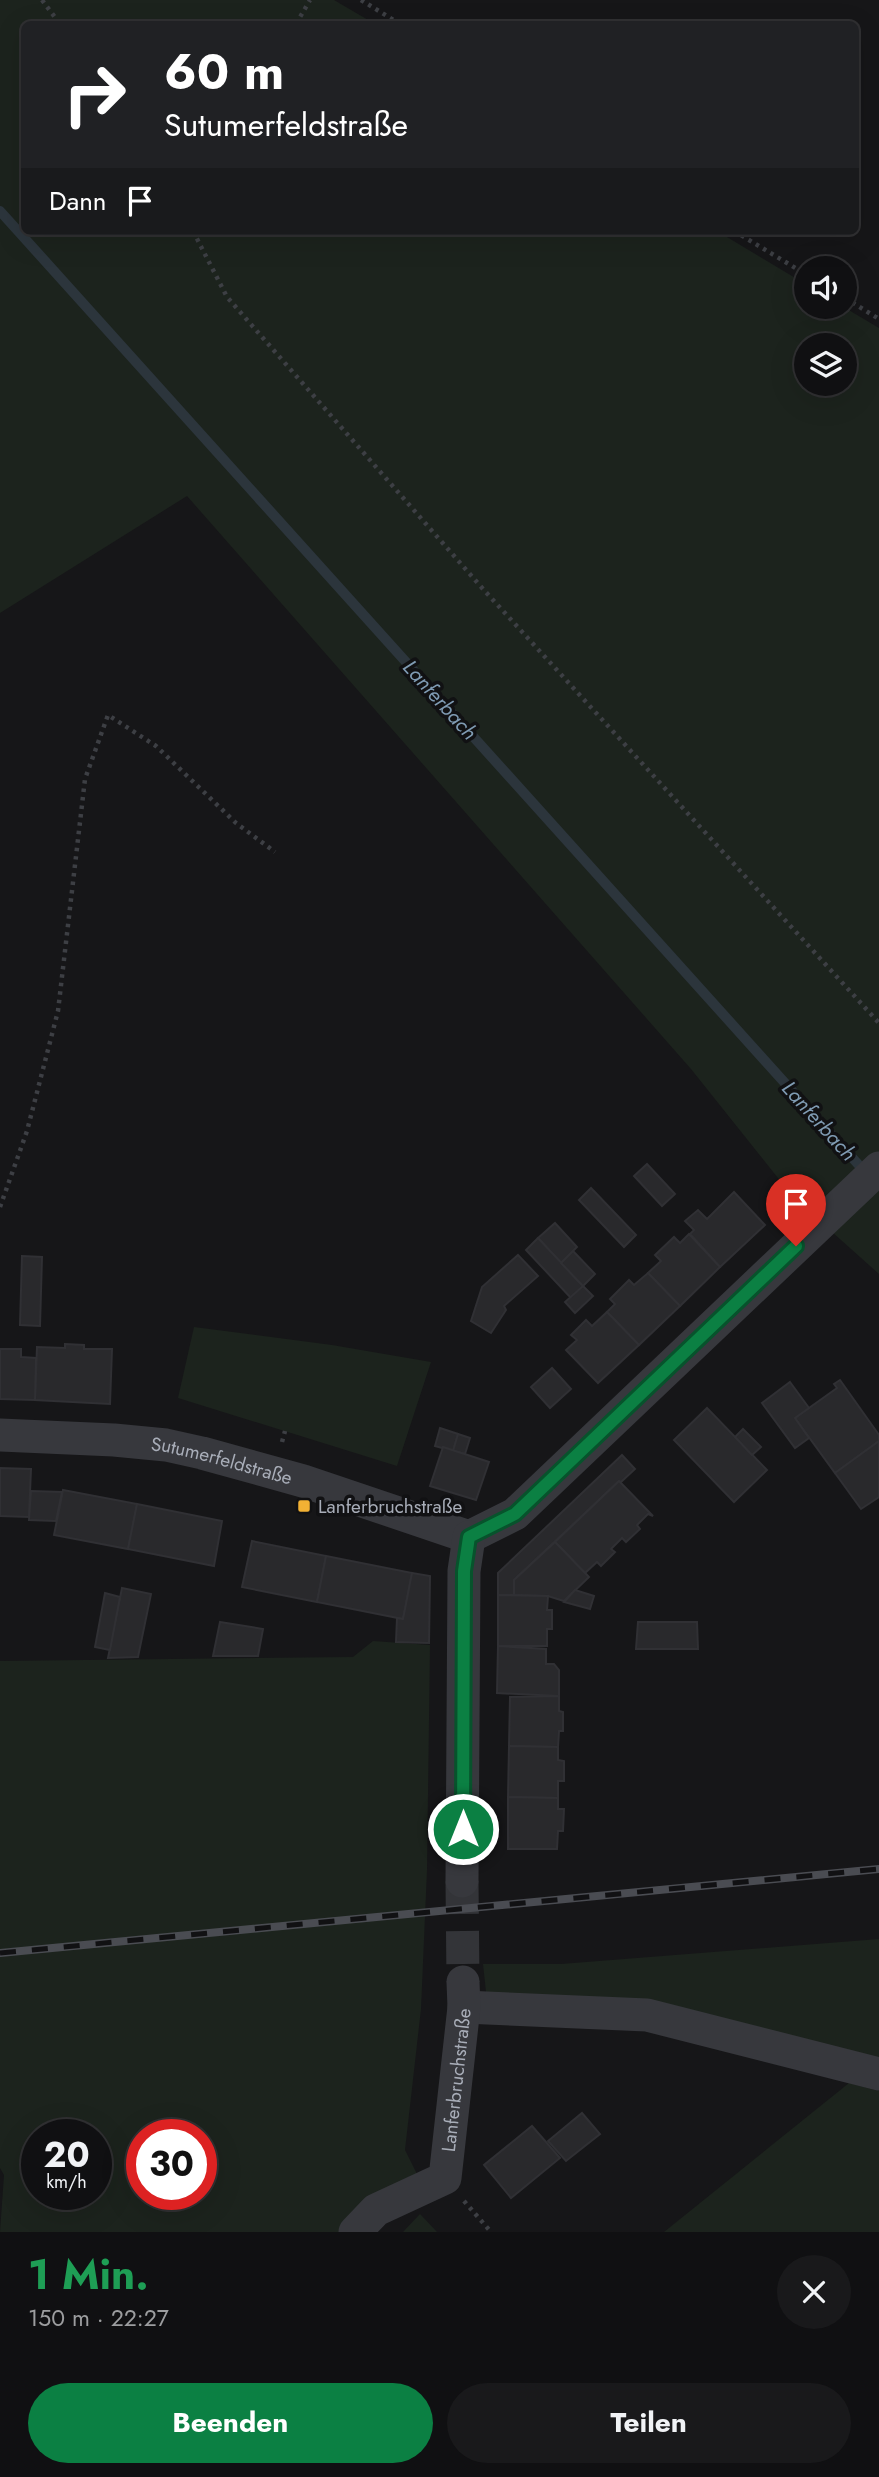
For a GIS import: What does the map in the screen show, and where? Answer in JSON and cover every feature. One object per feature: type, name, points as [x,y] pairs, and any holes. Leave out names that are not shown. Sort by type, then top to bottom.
[{"type":"street","points":[[463,1881],[464,1571],[469,1537],[515,1514],[868,1178]]},
{"type":"street","name":"Sutumerfeldstraße","points":[[0,1435],[166,1445],[303,1481],[469,1537]]},
{"type":"street","name":"Lanferbruchstraße","points":[[355,2232],[376,2210],[445,2178],[463,1994],[647,2015],[879,2074]]},
{"type":"path","points":[[42,0],[58,21]]},
{"type":"path","points":[[298,21],[310,0]]},
{"type":"path","points":[[361,0],[395,21]]},
{"type":"path","points":[[195,235],[227,297],[245,318],[483,589],[879,1023]]},
{"type":"path","points":[[741,235],[794,267]]},
{"type":"path","points":[[857,305],[879,318]]},
{"type":"path","points":[[0,1207],[27,1131],[58,1012],[85,779],[108,715],[156,746],[236,823],[275,852]]},
{"type":"shaded area","points":[[0,0],[334,0],[370,21],[21,21],[21,235],[724,235],[794,277],[794,319],[857,319],[857,315],[879,328],[879,1274],[794,1198],[691,1069],[187,496],[0,613]]},
{"type":"shaded area","points":[[194,1327],[332,1345],[431,1362],[397,1466],[178,1398]]},
{"type":"shaded area","points":[[373,1641],[430,1645],[427,1870],[421,2009],[405,2150],[419,2178],[368,2232],[0,2232],[4,2175],[0,2168],[0,1661],[353,1657]]},
{"type":"shaded area","points":[[879,1939],[879,2060],[486,1992],[483,1964],[561,1964]]},
{"type":"shaded area","points":[[849,2083],[879,2091],[879,2232],[664,2232]]},
{"type":"shaded area","points":[[420,2214],[437,2232],[403,2232]]},
{"type":"building","points":[[647,1164],[675,1194],[662,1206],[634,1176]]},
{"type":"building","points":[[591,1188],[636,1235],[624,1247],[579,1200]]},
{"type":"building","points":[[734,1192],[765,1225],[720,1267],[690,1234],[694,1230],[685,1221],[698,1210],[707,1219]]},
{"type":"building","points":[[555,1223],[577,1247],[561,1263],[538,1238]]},
{"type":"building","points":[[689,1234],[720,1267],[680,1306],[648,1273],[661,1261],[655,1255],[674,1237],[680,1243]]},
{"type":"building","points":[[538,1238],[583,1286],[571,1298],[526,1250]]},
{"type":"building","points":[[573,1251],[595,1274],[583,1286],[561,1263]]},
{"type":"building","points":[[518,1255],[538,1276],[504,1306],[506,1310],[491,1333],[471,1321],[482,1287]]},
{"type":"building","points":[[22,1256],[42,1257],[40,1326],[20,1325]]},
{"type":"building","points":[[648,1273],[680,1306],[639,1345],[607,1312],[615,1304],[610,1299],[629,1280],[634,1285]]},
{"type":"building","points":[[583,1286],[593,1296],[575,1313],[565,1302]]},
{"type":"building","points":[[607,1312],[639,1345],[598,1383],[566,1350],[577,1340],[571,1335],[586,1320],[592,1326]]},
{"type":"building","points":[[65,1344],[84,1345],[84,1349],[112,1349],[110,1404],[35,1400],[37,1347],[65,1348]]},
{"type":"building","points":[[0,1349],[21,1349],[21,1357],[36,1358],[35,1400],[0,1399]]},
{"type":"building","points":[[552,1368],[571,1389],[550,1408],[531,1387]]},
{"type":"building","points":[[840,1380],[879,1435],[879,1441],[835,1473],[795,1418],[837,1388],[834,1384]]},
{"type":"building","points":[[790,1382],[809,1408],[795,1418],[809,1438],[795,1448],[762,1403]]},
{"type":"building","points":[[707,1408],[767,1470],[734,1502],[674,1440]]},
{"type":"building","points":[[440,1428],[458,1434],[453,1451],[435,1446]]},
{"type":"building","points":[[743,1429],[761,1447],[752,1455],[735,1437]]},
{"type":"building","points":[[458,1434],[470,1438],[465,1454],[453,1451]]},
{"type":"building","points":[[879,1441],[879,1497],[861,1509],[835,1473]]},
{"type":"building","points":[[443,1447],[489,1462],[476,1500],[430,1486]]},
{"type":"building","points":[[622,1455],[635,1469],[514,1580],[514,1595],[498,1595],[498,1573]]},
{"type":"building","points":[[0,1468],[31,1469],[29,1517],[0,1516]]},
{"type":"building","points":[[619,1481],[653,1516],[648,1514],[637,1525],[640,1529],[626,1542],[622,1538],[611,1549],[615,1552],[601,1566],[597,1562],[585,1573],[555,1542]]},
{"type":"building","points":[[63,1490],[137,1504],[128,1549],[54,1535]]},
{"type":"building","points":[[31,1491],[62,1492],[56,1521],[29,1520]]},
{"type":"building","points":[[137,1504],[222,1521],[214,1566],[128,1549]]},
{"type":"building","points":[[252,1541],[326,1556],[317,1602],[242,1587]]},
{"type":"building","points":[[555,1542],[589,1577],[564,1601],[548,1596],[514,1595],[514,1580]]},
{"type":"building","points":[[326,1556],[412,1573],[403,1619],[317,1602]]},
{"type":"building","points":[[412,1573],[430,1576],[429,1643],[396,1642],[397,1618],[403,1619]]},
{"type":"building","points":[[122,1588],[151,1594],[138,1657],[108,1658]]},
{"type":"building","points":[[575,1590],[594,1596],[590,1609],[564,1602]]},
{"type":"building","points":[[105,1593],[120,1597],[110,1650],[95,1647]]},
{"type":"building","points":[[498,1595],[548,1596],[547,1610],[552,1610],[552,1629],[547,1629],[547,1646],[498,1646]]},
{"type":"building","points":[[220,1622],[263,1629],[258,1656],[213,1656]]},
{"type":"building","points":[[638,1622],[697,1622],[698,1649],[636,1649]]},
{"type":"building","points":[[498,1646],[546,1649],[546,1664],[554,1664],[559,1670],[559,1696],[497,1693]]},
{"type":"building","points":[[559,1696],[559,1711],[563,1712],[563,1731],[559,1731],[558,1747],[509,1746],[510,1697]]},
{"type":"building","points":[[509,1746],[558,1747],[558,1760],[564,1761],[564,1781],[558,1781],[558,1798],[508,1797]]},
{"type":"building","points":[[508,1797],[558,1798],[558,1809],[564,1809],[563,1831],[558,1831],[557,1849],[508,1849]]},
{"type":"building","points":[[582,2113],[600,2134],[566,2161],[548,2141]]},
{"type":"building","points":[[532,2126],[560,2158],[511,2198],[484,2165]]},
{"type":"waterway","name":"Lanferbach","points":[[0,211],[21,234]]},
{"type":"waterway","name":"Lanferbach","points":[[22,235],[866,1173]]},
{"type":"tunnel","points":[[462,1881],[463,1982]]},
{"type":"railway","points":[[0,1953],[879,1869]]},
{"type":"place","name":"Lanferbruchstraße","points":[[304,1506]]},
{"type":"route","points":[[463,1829],[464,1571],[469,1537],[515,1514],[796,1246]]}]
